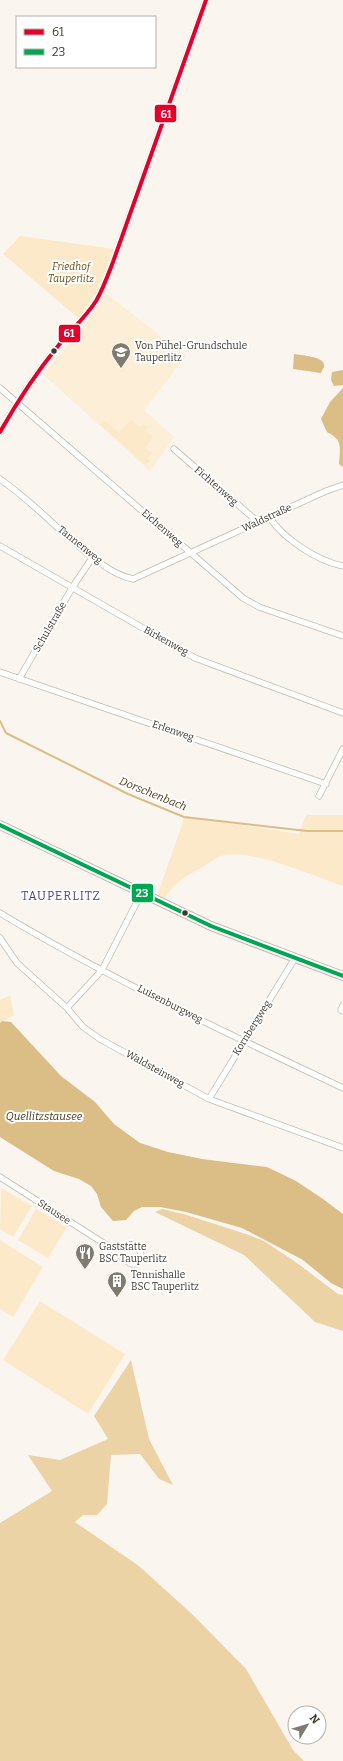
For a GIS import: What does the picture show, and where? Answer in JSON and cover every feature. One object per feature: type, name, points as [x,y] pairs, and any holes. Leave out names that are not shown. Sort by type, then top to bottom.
[{"type":"street","points":[[0,432],[16,402],[44,363],[82,320],[96,300],[114,262],[206,0]]},
{"type":"street","name":"Eichenweg","points":[[0,388],[243,598],[259,607],[343,636]]},
{"type":"street","name":"Fichtenweg","points":[[174,449],[258,522]]},
{"type":"street","name":"Tannenweg","points":[[0,479],[18,492],[92,558],[125,578],[133,579],[192,553]]},
{"type":"street","name":"Waldstraße","points":[[192,553],[326,491],[343,485]]},
{"type":"street","points":[[269,517],[293,542],[315,554],[343,566]]},
{"type":"street","name":"Birkenweg","points":[[0,546],[195,658],[343,713]]},
{"type":"street","name":"Schulstraße","points":[[19,679],[72,588],[92,558]]},
{"type":"street","points":[[0,672],[19,679]]},
{"type":"street","name":"Erlenweg","points":[[19,679],[326,784]]},
{"type":"street","points":[[319,796],[343,748]]},
{"type":"street","points":[[0,825],[141,894],[211,926],[343,976]]},
{"type":"street","points":[[67,1008],[102,970],[141,894]]},
{"type":"street","name":"Luisenburgweg","points":[[0,913],[102,970],[243,1041],[343,1088]]},
{"type":"street","name":"Waldsteinweg","points":[[0,938],[17,963],[67,1008],[82,1026],[100,1039],[210,1099],[343,1148]]},
{"type":"street","name":"Kornbergweg","points":[[210,1099],[243,1041],[295,958]]},
{"type":"street","points":[[343,1005],[341,1010],[343,1011]]},
{"type":"street","name":"Stausee","points":[[0,1177],[108,1246],[131,1264],[137,1264],[141,1259],[141,1253],[138,1247],[108,1246]]},
{"type":"shaded area","points":[[103,291],[186,356],[144,410],[174,437],[150,471],[43,374],[79,332],[98,305]]},
{"type":"shaded area","points":[[162,1209],[187,1215],[264,1241],[297,1263],[338,1294],[343,1295],[343,1331],[315,1322],[244,1255],[155,1212]]},
{"type":"shaded area","points":[[131,1360],[149,1439],[173,1485],[159,1479],[140,1454],[111,1455],[107,1504],[97,1515],[83,1515],[75,1522],[139,1566],[193,1615],[246,1669],[287,1740],[287,1745],[290,1745],[304,1761],[0,1761],[0,1523],[52,1491],[28,1455],[60,1460],[108,1439],[94,1416]]},
{"type":"green space","name":"Friedhof Tauperlitz","points":[[20,236],[114,249],[95,295],[78,318],[3,254]]},
{"type":"green space","points":[[104,420],[119,433],[131,420],[140,427],[143,424],[148,428],[146,430],[153,437],[145,447],[152,453],[147,458],[150,461],[146,465],[100,424]]},
{"type":"green space","points":[[306,815],[343,815],[343,886],[301,870],[252,856],[237,854],[225,855],[216,858],[179,882],[167,895],[163,902],[156,899],[185,816],[299,834]]},
{"type":"green space","points":[[10,995],[14,1015],[0,1023],[0,1000]]},
{"type":"green space","points":[[1,1188],[32,1206],[13,1237],[0,1229]]},
{"type":"green space","points":[[36,1209],[67,1227],[48,1258],[18,1240]]},
{"type":"green space","points":[[0,1240],[43,1267],[13,1317],[0,1309]]},
{"type":"green space","points":[[40,1301],[125,1354],[88,1414],[3,1360]]},
{"type":"water","points":[[294,354],[311,357],[323,362],[324,366],[321,373],[293,369]]},
{"type":"water","points":[[343,370],[343,385],[334,386],[331,380],[332,372]]},
{"type":"water","points":[[343,388],[343,467],[339,464],[340,449],[338,441],[327,432],[321,419],[330,402]]},
{"type":"water","name":"Quellitzstausee","points":[[2,1021],[11,1022],[61,1076],[95,1102],[114,1124],[140,1143],[168,1152],[202,1159],[267,1167],[296,1181],[343,1214],[343,1289],[331,1283],[303,1260],[242,1228],[186,1212],[160,1207],[142,1207],[134,1211],[126,1220],[113,1221],[101,1207],[97,1194],[91,1186],[79,1179],[54,1171],[0,1137],[0,1023]]},
{"type":"waterway","name":"Dorschenbach","points":[[0,721],[6,733],[128,794],[184,817],[307,831],[343,831]]},
{"type":"transit line","name":"61","points":[[0,432],[42,367],[87,313],[101,292],[206,0]]},
{"type":"transit line","name":"23","points":[[0,825],[211,926],[343,976]]},
{"type":"place","name":"Von Pühel-Grundschule Tauperlitz","points":[[121,369]]},
{"type":"place","name":"Gaststätte BSC Tauperlitz","points":[[85,1270]]},
{"type":"place","name":"Tennishalle BSC Tauperlitz","points":[[117,1298]]},
{"type":"district","name":"TAUPERLITZ","points":[[61,896]]}]
